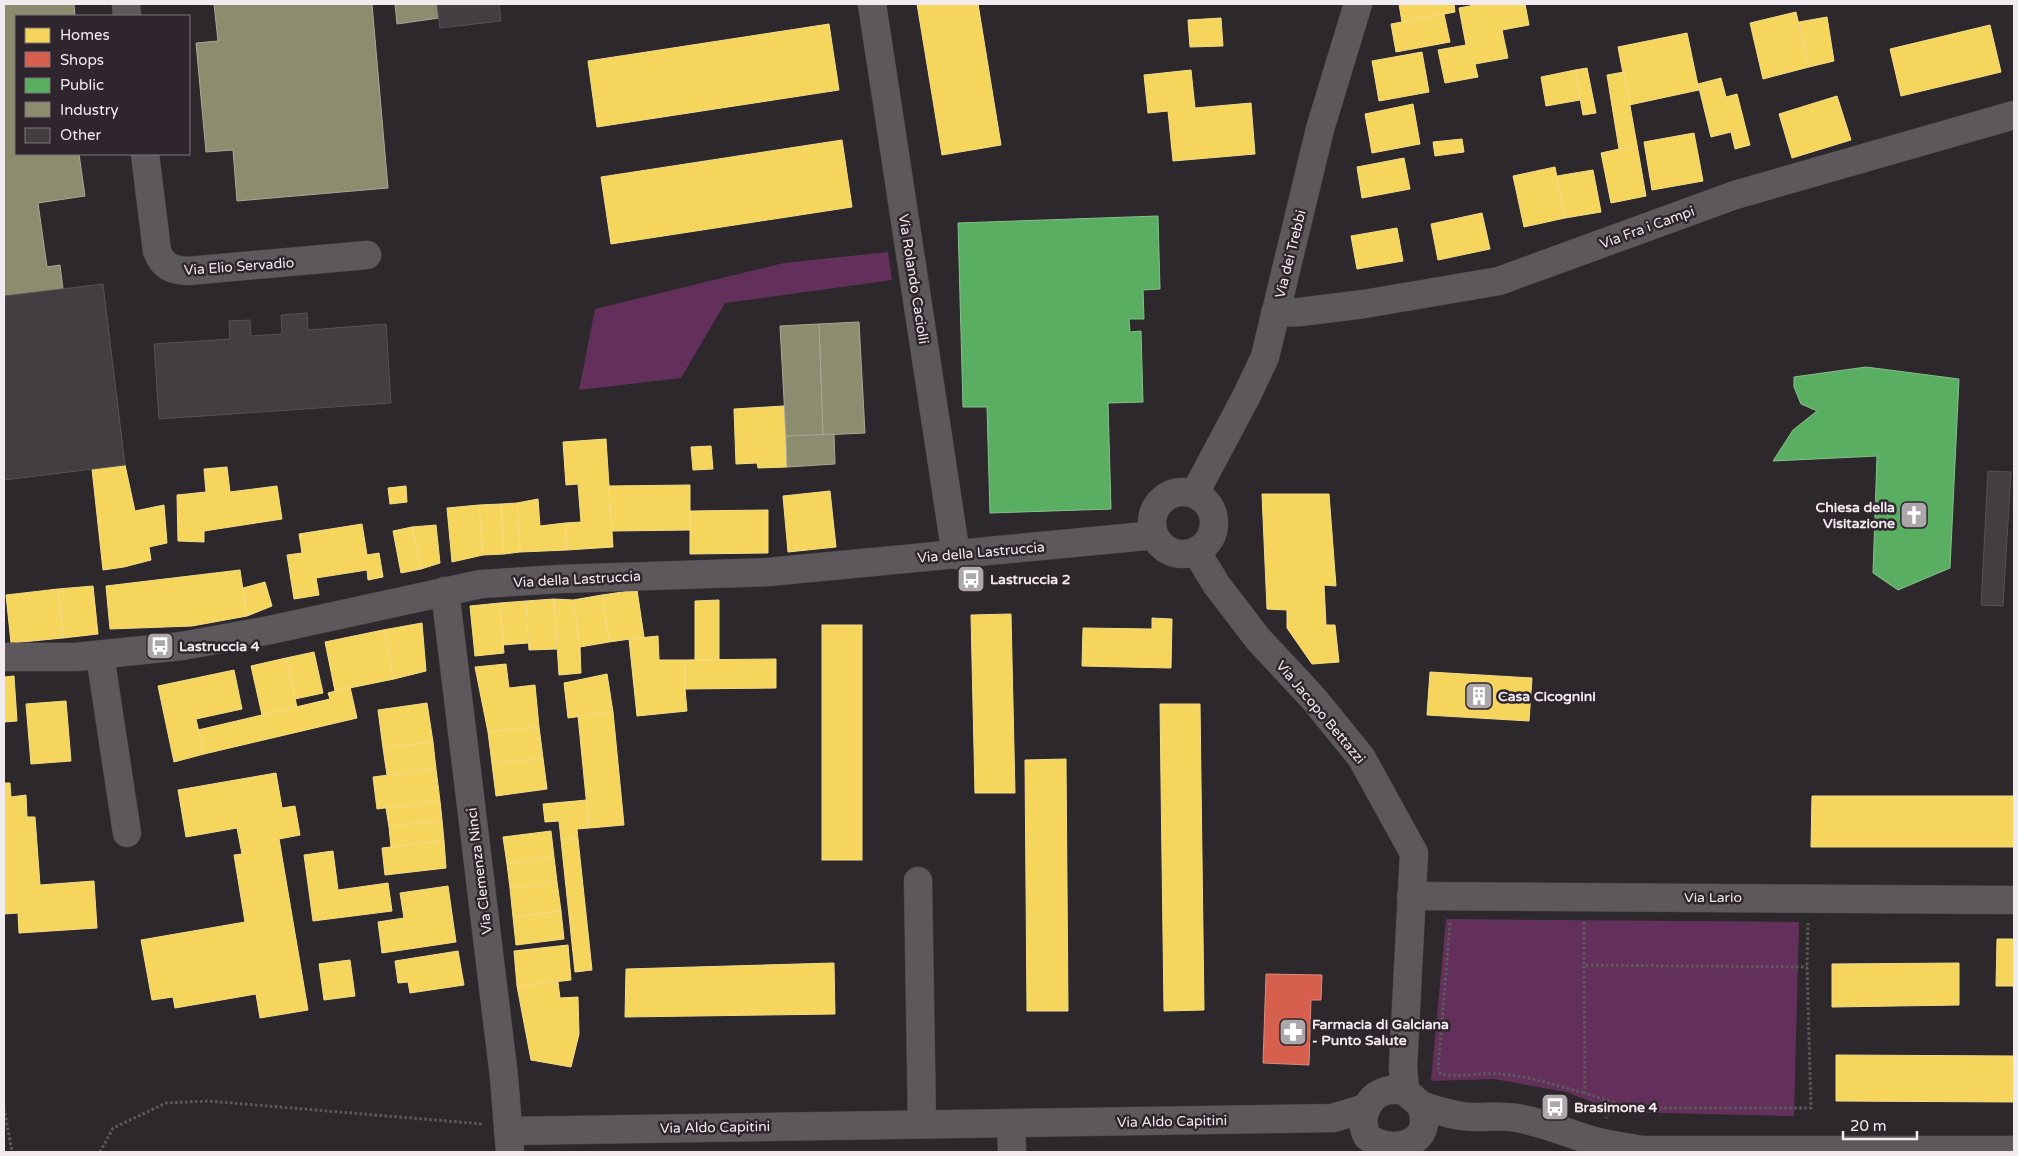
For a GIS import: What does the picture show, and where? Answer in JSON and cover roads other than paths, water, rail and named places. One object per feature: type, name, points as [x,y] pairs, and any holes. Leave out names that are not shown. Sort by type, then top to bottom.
[{"type":"street","name":"Via Rolando Caciolli","points":[[872,4],[956,555]]},
{"type":"street","name":"Via dei Trebbi","points":[[1195,493],[1265,357],[1320,129],[1358,4]]},
{"type":"street","name":"Via Fra i Campi","points":[[1275,313],[1300,312],[1364,304],[1499,282],[1735,195],[2014,115]]},
{"type":"street","name":"Via Elio Servadio","points":[[145,155],[157,251],[160,259],[166,266],[175,270],[188,271],[367,256]]},
{"type":"street","points":[[1183,491],[1195,493],[1206,500],[1212,510],[1215,522],[1213,534],[1206,544],[1196,551],[1187,554],[1169,551],[1155,537],[1152,525],[1154,512],[1160,502],[1170,494],[1183,491]]},
{"type":"street","name":"Via della Lastruccia","points":[[4,657],[76,657],[182,646],[270,630],[481,584],[560,579],[768,572],[1146,536],[1155,537]]},
{"type":"street","name":"Via Jacopo Bettazzi","points":[[1196,551],[1216,584],[1258,639],[1313,698],[1361,757],[1414,854],[1404,1088],[1424,1113],[1425,1123],[1423,1132]]},
{"type":"street","name":"Via Clemenza Ninci","points":[[445,591],[509,1137]]},
{"type":"street","points":[[100,655],[127,833]]},
{"type":"street","points":[[918,881],[922,1124]]},
{"type":"street","name":"Via Lario","points":[[1411,896],[2014,900]]},
{"type":"street","points":[[1458,1116],[1423,1132],[1412,1146],[1384,1148],[1364,1127],[1366,1108],[1375,1096],[1404,1088],[1458,1116],[1517,1118],[1594,1141],[1642,1150],[2014,1150]]},
{"type":"street","name":"Via Aldo Capitini","points":[[509,1137],[922,1124],[1333,1118],[1366,1108]]},
{"type":"street","name":"Via Aldo Capitini","points":[[1333,1118],[1384,1148]]},
{"type":"street","points":[[1011,1123],[1012,1152]]},
{"type":"place","name":"Chiesa della Visitazione","points":[[1914,515]]},
{"type":"place","name":"Lastruccia 2","points":[[971,579]]},
{"type":"place","name":"Lastruccia 4","points":[[160,646]]},
{"type":"place","name":"Casa Cicognini","points":[[1479,696]]},
{"type":"place","name":"Farmacia di Galciana - Punto Salute","points":[[1293,1032]]},
{"type":"place","name":"Brasimone 4","points":[[1555,1107]]}]
